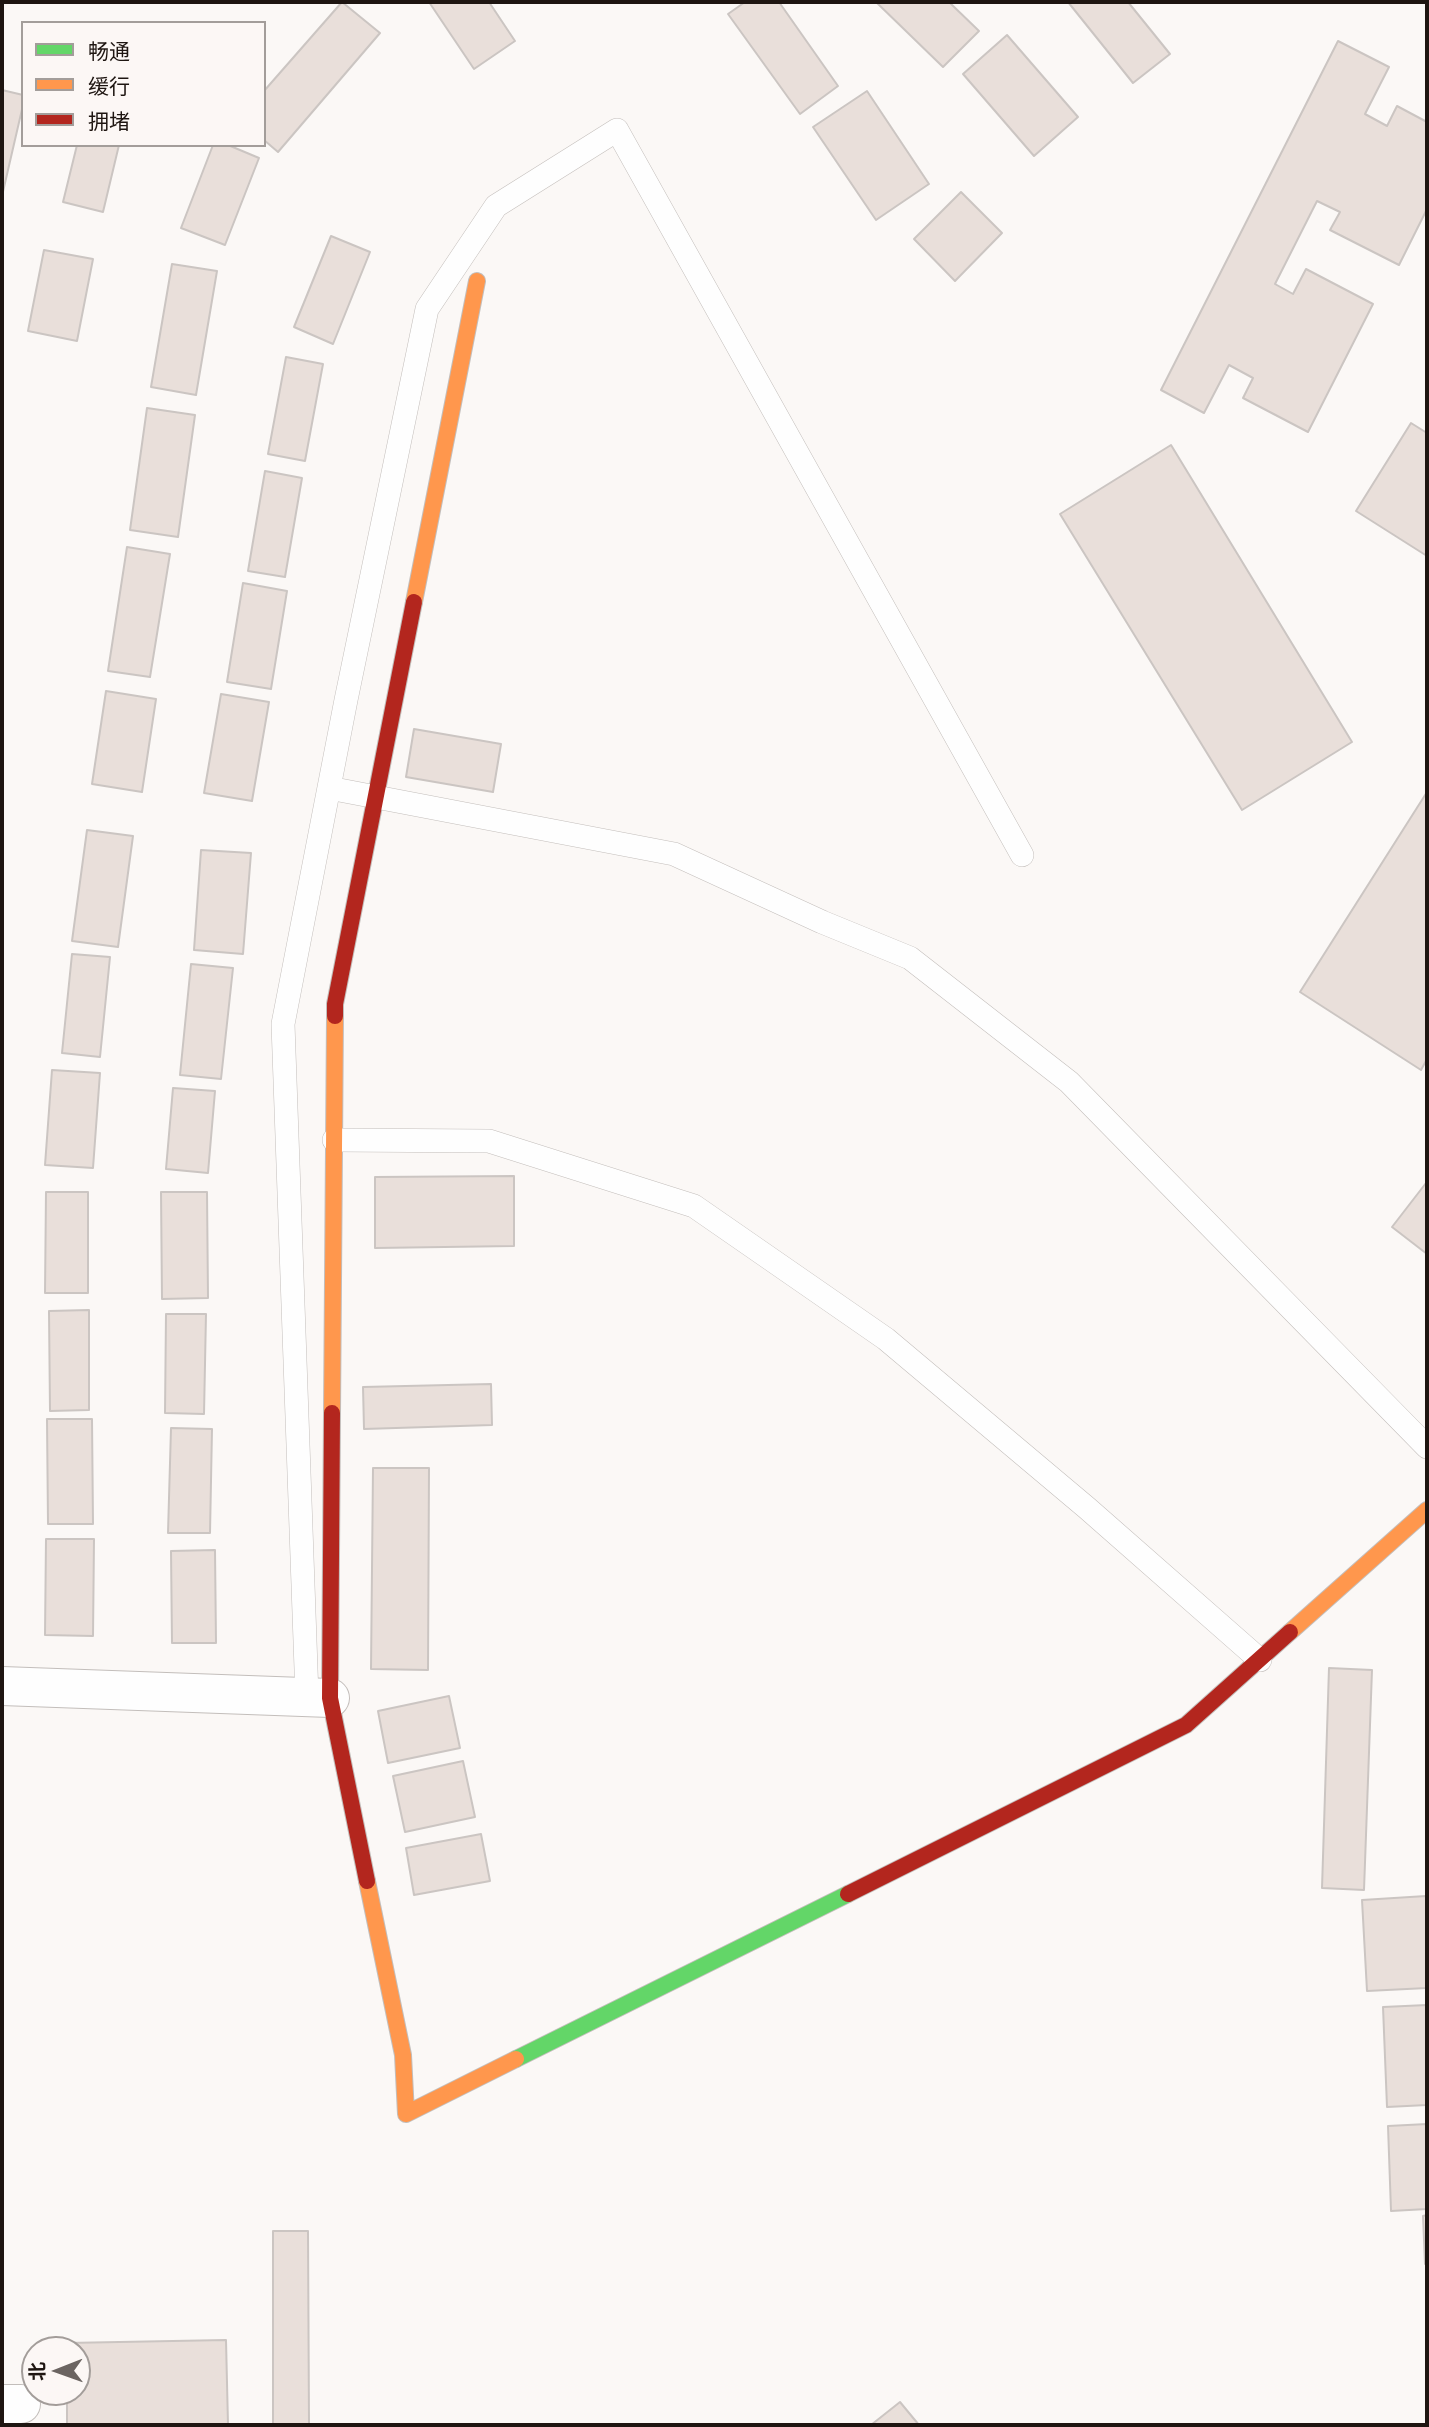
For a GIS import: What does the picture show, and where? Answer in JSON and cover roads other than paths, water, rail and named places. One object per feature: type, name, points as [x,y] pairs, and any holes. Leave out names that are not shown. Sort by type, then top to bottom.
[{"type":"street","points":[[477,281],[335,1004],[334,1140],[318,1697],[403,2055],[406,2113],[1186,1725],[1427,1510]]},
{"type":"street","points":[[2,1686],[318,1697]]},
{"type":"lane","points":[[318,1697],[283,1024],[427,309],[496,206],[617,130],[1022,855]]},
{"type":"lane","points":[[329,788],[674,854],[822,922],[910,958],[1069,1082],[1427,1447]]},
{"type":"lane","points":[[334,1140],[489,1141],[694,1206],[886,1339],[1087,1508],[1260,1660]]}]
